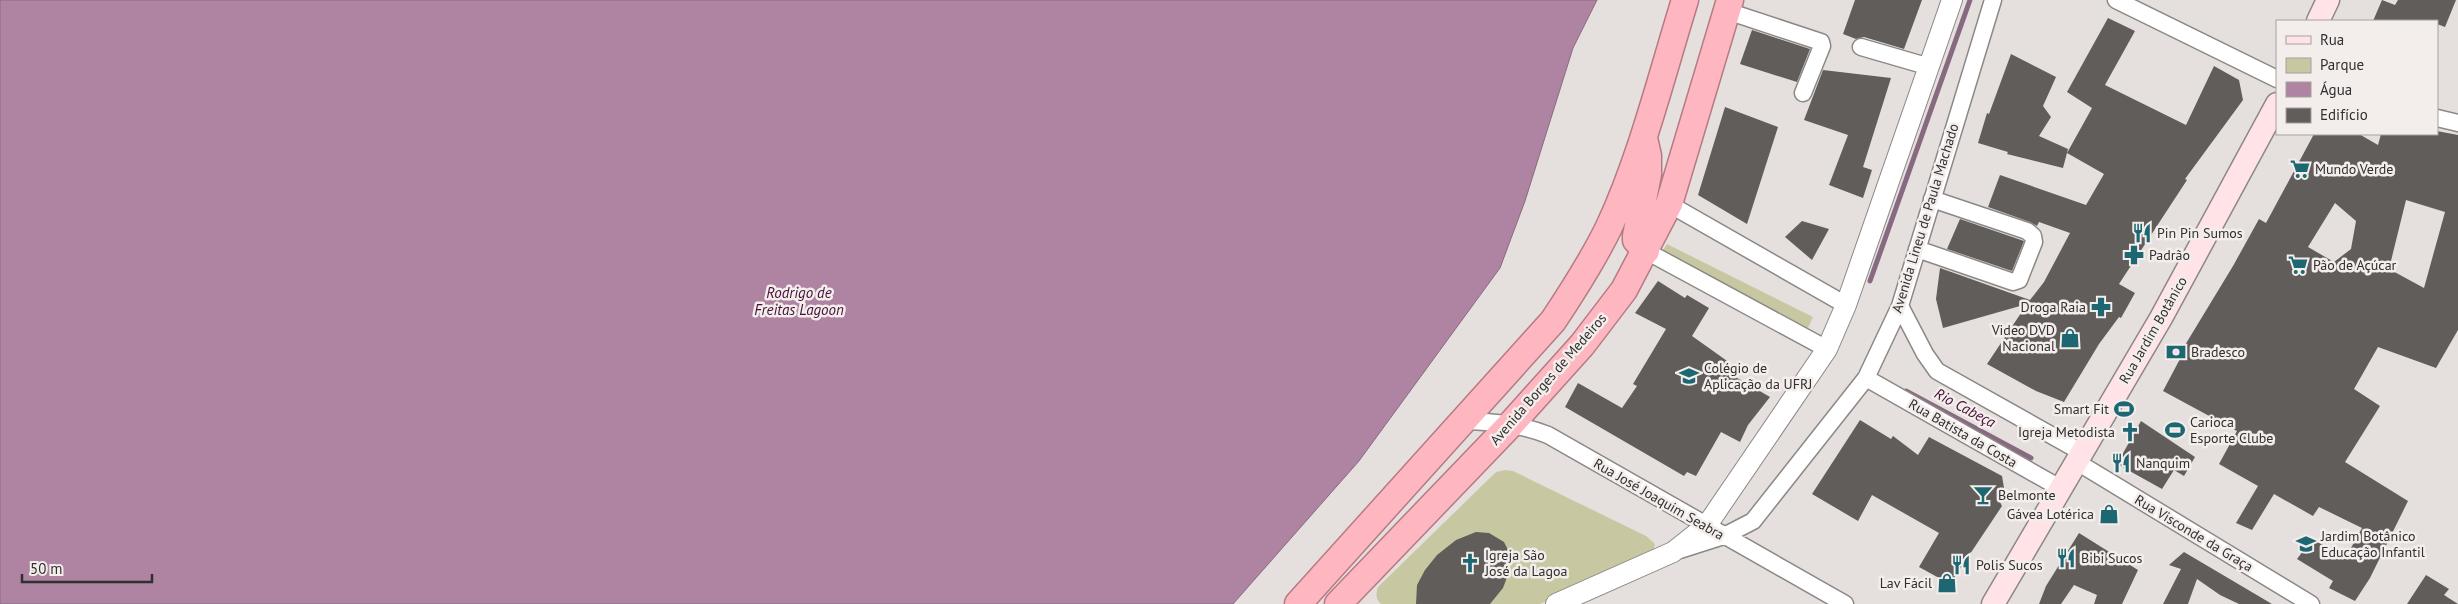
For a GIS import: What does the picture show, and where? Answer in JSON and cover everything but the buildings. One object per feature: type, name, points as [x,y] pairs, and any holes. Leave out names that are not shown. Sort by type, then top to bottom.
[{"type":"highway","points":[[1298,604],[1465,421],[1553,321],[1580,279],[1609,226],[1643,135],[1686,0]]},
{"type":"highway","name":"Avenida Borges de Medeiros","points":[[1338,604],[1511,424],[1582,345],[1624,290],[1669,204],[1728,5]]},
{"type":"highway","points":[[1643,135],[1648,156],[1648,174],[1636,240],[1646,251]]},
{"type":"main road","points":[[2318,20],[2328,0]]},
{"type":"main road","name":"Rua Jardim Botânico","points":[[1993,604],[2161,318],[2276,106]]},
{"type":"street","name":"Avenida Lineu de Paula Machado","points":[[1673,552],[1707,525],[1827,349],[1846,304],[1952,0]]},
{"type":"street","name":"Avenida Lineu de Paula Machado","points":[[1556,604],[1673,552],[1724,536],[1753,521],[1866,378],[1900,306],[1993,0]]},
{"type":"street","points":[[2116,0],[2276,79]]},
{"type":"street","points":[[1728,5],[1821,42],[1822,46],[1803,93]]},
{"type":"street","points":[[1861,47],[1930,67]]},
{"type":"street","points":[[2438,118],[2458,123]]},
{"type":"street","points":[[1917,249],[2013,282],[2018,280],[2034,242],[2033,236],[2027,231],[1932,199]]},
{"type":"street","points":[[1669,204],[1846,304]]},
{"type":"street","points":[[1646,251],[1827,349]]},
{"type":"street","points":[[1900,306],[1925,354],[1937,371],[2080,458]]},
{"type":"street","name":"Rua Batista da Costa","points":[[1866,378],[2060,488]]},
{"type":"street","name":"Rua José Joaquim Seabra","points":[[1465,421],[1511,424],[1532,428],[1548,435],[1845,604]]},
{"type":"street","name":"Rua Visconde da Graça","points":[[2080,458],[2311,604]]},
{"type":"green space","points":[[1667,244],[1813,317],[1804,337],[1658,258]]},
{"type":"green space","points":[[1513,471],[1646,536],[1655,544],[1653,552],[1540,604],[1381,604],[1376,596],[1378,587],[1496,472]]},
{"type":"water","name":"Rodrigo de Freitas Lagoon","points":[[0,0],[1597,0],[1573,48],[1525,201],[1500,268],[1359,461],[1233,604],[0,604]]},
{"type":"waterway","points":[[1870,281],[1970,0]]},
{"type":"waterway","name":"Rio Cabeça","points":[[1906,391],[2031,458]]},
{"type":"place","name":"Mundo Verde","points":[[2300,169]]},
{"type":"place","name":"Pin Pin Sumos","points":[[2142,233]]},
{"type":"place","name":"Padrão","points":[[2134,255]]},
{"type":"place","name":"Pão de Açúcar","points":[[2298,265]]},
{"type":"place","name":"Droga Raia","points":[[2101,307]]},
{"type":"place","name":"Video DVD Nacional","points":[[2070,338]]},
{"type":"place","name":"Bradesco","points":[[2176,352]]},
{"type":"place","name":"Colégio de Aplicação da UFRJ","points":[[1689,376]]},
{"type":"place","name":"Smart Fit","points":[[2124,409]]},
{"type":"place","name":"Carioca Esporte Clube","points":[[2175,430]]},
{"type":"place","name":"Igreja Metodista","points":[[2130,432]]},
{"type":"place","name":"Nanquim","points":[[2121,463]]},
{"type":"place","name":"Belmonte","points":[[1983,495]]},
{"type":"place","name":"Gávea Lotérica","points":[[2109,514]]},
{"type":"place","name":"Jardim Botânico Educação Infantil","points":[[2306,544]]},
{"type":"place","name":"Bibi Sucos","points":[[2066,558]]},
{"type":"place","name":"Igreja São José da Lagoa","points":[[1470,563]]},
{"type":"place","name":"Polis Sucos","points":[[1961,565]]},
{"type":"place","name":"Lav Fácil","points":[[1947,583]]}]
